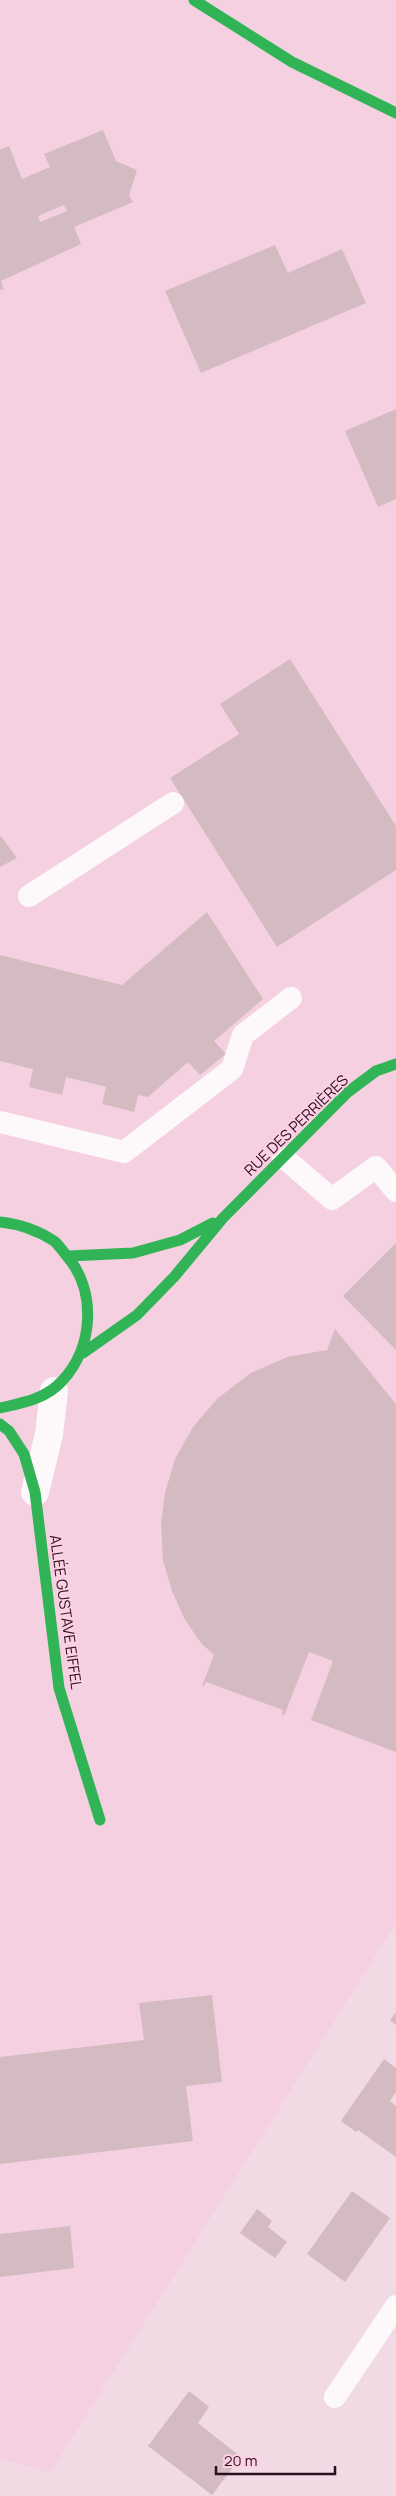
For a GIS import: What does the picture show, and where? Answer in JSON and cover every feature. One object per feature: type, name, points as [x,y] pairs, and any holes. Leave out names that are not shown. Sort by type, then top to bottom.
[{"type":"street","points":[[194,0],[233,28],[307,72],[383,107],[396,111]]},
{"type":"street","name":"RUE DES PERRIÈRES","points":[[83,1353],[137,1315],[174,1277],[223,1218],[348,1092],[376,1071],[396,1064]]},
{"type":"street","name":"RUE DES PERRIÈRES","points":[[69,1256],[133,1253],[180,1240],[223,1218]]},
{"type":"street","points":[[0,1222],[22,1225],[48,1237],[69,1256],[86,1286],[90,1320],[83,1353],[70,1374],[54,1390],[19,1407],[0,1408]]},
{"type":"street","points":[[35,1492],[49,1434],[54,1390]]},
{"type":"street","name":"ALLÉE GUSTAVE EIFFEL","points":[[0,1424],[9,1430],[24,1454],[35,1492],[59,1688],[100,1820]]},
{"type":"lane","points":[[29,896],[174,803]]},
{"type":"lane","points":[[0,1122],[124,1152],[232,1069],[243,1034],[291,998]]},
{"type":"lane","points":[[283,1157],[332,1199],[376,1167],[396,1192]]},
{"type":"lane","points":[[335,2397],[396,2306]]},
{"type":"shaded area","points":[[0,0],[396,0],[396,1923],[50,2473],[0,2458]]},
{"type":"building","points":[[103,130],[116,161],[137,170],[129,195],[133,202],[74,227],[81,244],[1,281],[4,289],[0,290],[0,150],[9,146],[22,179],[50,167],[44,154]],"holes":[[[64,205],[67,211],[40,222],[38,216]]]},
{"type":"building","points":[[275,245],[288,273],[342,249],[366,303],[201,373],[165,291]]},
{"type":"building","points":[[396,409],[396,499],[378,507],[345,431]]},
{"type":"building","points":[[290,659],[396,826],[396,870],[277,947],[170,778],[239,734],[220,704]]},
{"type":"building","points":[[0,835],[17,858],[0,867]]},
{"type":"building","points":[[207,912],[263,999],[214,1041],[226,1054],[200,1075],[188,1062],[148,1097],[138,1095],[134,1112],[102,1104],[106,1087],[66,1077],[62,1095],[29,1087],[33,1069],[0,1061],[0,955],[122,985]]},
{"type":"building","points":[[396,1243],[396,1350],[343,1296]]},
{"type":"building","points":[[335,1329],[396,1404],[396,1752],[311,1720],[333,1661],[309,1652],[284,1716],[282,1715],[283,1710],[206,1682],[202,1686],[214,1655],[201,1643],[185,1620],[172,1591],[163,1560],[161,1524],[165,1493],[175,1459],[193,1427],[218,1398],[251,1373],[287,1357],[327,1350]]},
{"type":"building","points":[[212,1995],[222,2082],[186,2086],[193,2141],[0,2164],[0,2057],[144,2040],[139,2003]]},
{"type":"building","points":[[396,2012],[396,2025],[390,2020]]},
{"type":"building","points":[[384,2059],[396,2068],[396,2092],[390,2101],[396,2106],[396,2157],[358,2130],[356,2132],[341,2121]]},
{"type":"building","points":[[352,2191],[390,2218],[345,2282],[307,2254]]},
{"type":"building","points":[[257,2209],[272,2221],[268,2227],[287,2242],[275,2258],[240,2233]]},
{"type":"building","points":[[70,2226],[74,2268],[0,2277],[0,2234]]},
{"type":"building","points":[[189,2391],[209,2407],[198,2423],[241,2457],[212,2495],[148,2446]]},
{"type":"traffic: fast","points":[[194,0],[292,62],[396,113]]},
{"type":"traffic: fast","points":[[83,1353],[137,1315],[174,1277],[223,1218],[348,1092],[376,1071],[396,1064]]},
{"type":"traffic: fast","points":[[0,1222],[28,1228],[48,1237],[57,1244],[76,1269],[83,1285],[87,1301],[88,1318],[86,1335],[80,1352],[73,1367],[62,1381],[41,1396],[0,1408]]},
{"type":"traffic: fast","points":[[69,1256],[133,1253],[180,1240],[213,1223]]},
{"type":"traffic: fast","points":[[0,1424],[9,1431],[24,1454],[35,1492],[59,1688],[100,1820]]}]
